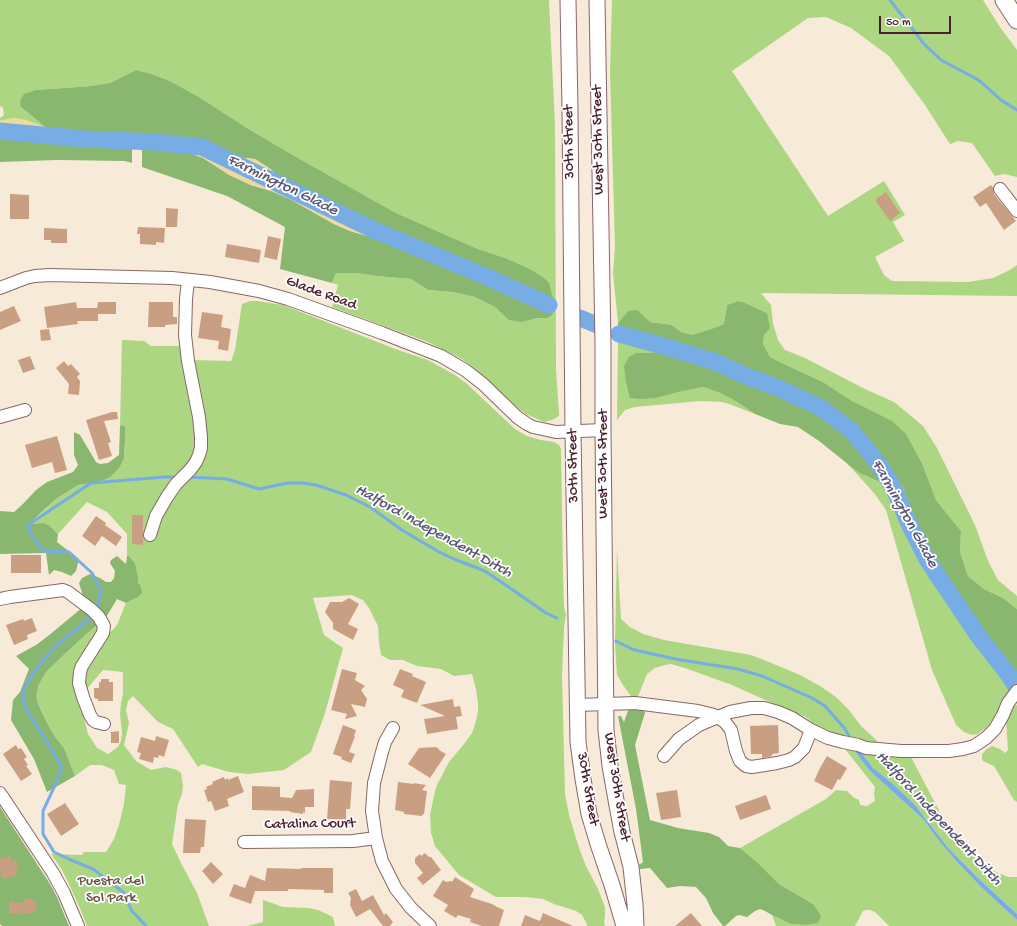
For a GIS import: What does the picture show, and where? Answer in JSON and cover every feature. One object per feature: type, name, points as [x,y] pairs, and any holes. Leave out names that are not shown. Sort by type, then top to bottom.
[{"type":"highway","points":[[1004,0],[1017,20]]},
{"type":"main road","name":"30th Street","points":[[568,0],[578,742],[589,814],[624,926]]},
{"type":"main road","name":"West 30th Street","points":[[597,0],[603,344],[606,730],[610,766],[622,832],[631,867],[636,904],[636,926]]},
{"type":"street","points":[[1000,189],[1017,211]]},
{"type":"street","name":"Glade Road","points":[[0,288],[35,276],[150,277],[242,287],[274,294],[423,348],[451,361],[483,384],[517,417],[533,427],[556,432],[603,430]]},
{"type":"street","points":[[150,535],[156,516],[167,497],[176,484],[196,462],[201,448],[199,417],[188,361],[185,334],[188,280]]},
{"type":"street","points":[[0,416],[25,410]]},
{"type":"street","points":[[0,599],[63,590],[68,592],[99,617],[104,626],[103,633],[82,666],[79,683],[83,697],[93,720],[104,724]]},
{"type":"street","points":[[664,756],[679,739],[699,725],[730,712],[751,708],[764,708],[778,712],[828,738],[858,744],[866,748],[901,751],[963,749],[974,746],[986,738],[995,729],[1008,703],[1017,691]]},
{"type":"street","points":[[577,705],[635,703],[698,711],[714,715],[725,722],[731,730],[740,761],[746,766],[752,767],[777,763],[795,757],[804,748],[811,730]]},
{"type":"street","points":[[393,728],[385,742],[374,783],[372,811],[376,838],[382,861],[396,889],[411,908],[430,926]]},
{"type":"street","points":[[0,793],[53,873],[64,892],[78,926]]},
{"type":"street","name":"Catalina Court","points":[[244,842],[353,841],[376,838]]},
{"type":"green space","points":[[0,0],[549,0],[555,125],[556,369],[559,416],[544,422],[526,414],[462,359],[428,342],[332,307],[338,285],[332,283],[336,273],[357,273],[411,279],[428,290],[453,292],[475,297],[495,307],[510,320],[547,318],[543,277],[508,259],[478,249],[396,213],[291,154],[199,97],[170,81],[152,74],[136,70],[110,83],[36,90],[21,107],[45,127],[14,118],[0,121],[0,118],[4,115],[3,108],[0,106]]},
{"type":"green space","points":[[612,0],[983,0],[1017,50],[1017,177],[1004,174],[995,176],[972,143],[958,141],[950,144],[925,105],[889,56],[851,28],[826,17],[808,18],[732,71],[828,216],[884,181],[905,215],[893,222],[904,241],[875,257],[884,275],[892,281],[968,282],[993,278],[1017,265],[1017,296],[761,293],[771,305],[773,324],[778,340],[785,350],[805,358],[894,402],[923,426],[937,448],[975,525],[988,561],[998,580],[1017,596],[1017,609],[1003,598],[984,589],[968,576],[960,552],[961,531],[936,500],[922,463],[906,434],[823,382],[770,357],[763,344],[767,313],[738,301],[727,305],[724,324],[692,335],[681,332],[672,325],[650,322],[628,311],[618,323],[613,273],[615,247],[610,71]]},
{"type":"green space","points":[[136,70],[170,81],[199,97],[291,154],[396,213],[478,249],[508,259],[530,269],[543,277],[549,283],[554,303],[554,311],[552,315],[547,318],[538,318],[521,322],[509,320],[495,307],[475,297],[453,292],[428,290],[411,279],[357,273],[336,273],[332,283],[280,269],[285,227],[227,196],[142,167],[142,146],[157,146],[182,150],[203,158],[230,175],[251,185],[290,199],[334,224],[350,231],[402,246],[480,278],[545,300],[534,292],[468,263],[350,216],[288,184],[269,168],[255,159],[235,157],[199,143],[89,135],[45,127],[21,107],[20,101],[24,94],[36,90],[110,83]]},
{"type":"green space","points":[[0,136],[34,142],[132,146],[132,163],[125,161],[57,160],[0,162]]},
{"type":"green space","name":"Puesta del Sol Park","points":[[181,284],[190,286],[191,360],[231,361],[235,350],[242,304],[250,301],[257,301],[283,305],[398,350],[428,360],[466,383],[515,429],[527,436],[554,442],[559,445],[561,449],[564,607],[566,614],[562,675],[565,794],[569,815],[579,848],[605,907],[605,926],[587,926],[582,915],[576,911],[543,899],[525,897],[496,897],[459,875],[435,846],[431,833],[430,815],[436,787],[449,762],[472,733],[478,712],[476,689],[472,674],[454,676],[441,669],[417,666],[403,660],[390,660],[381,655],[378,626],[369,608],[363,600],[351,595],[313,598],[324,635],[343,648],[325,713],[311,752],[284,770],[248,774],[229,772],[202,764],[198,767],[173,729],[158,722],[133,696],[128,701],[126,710],[129,723],[124,745],[136,761],[151,770],[166,767],[177,770],[181,773],[183,785],[182,794],[178,804],[172,844],[197,893],[209,926],[87,926],[62,870],[51,854],[82,855],[84,852],[106,852],[114,839],[119,825],[124,804],[126,785],[119,784],[114,770],[102,765],[90,765],[75,776],[64,748],[47,723],[36,696],[39,684],[47,671],[100,622],[101,624],[76,687],[88,734],[97,748],[108,754],[118,747],[121,741],[122,732],[120,715],[123,694],[123,672],[103,670],[85,691],[83,676],[107,636],[117,625],[126,603],[138,597],[138,577],[135,563],[129,556],[127,556],[127,534],[107,512],[87,502],[58,534],[49,525],[43,523],[29,524],[56,499],[78,485],[99,482],[124,458],[125,426],[120,426],[122,340],[144,341],[151,346],[180,346]]},
{"type":"green space","points":[[738,301],[767,313],[770,328],[764,335],[763,344],[770,357],[823,382],[852,401],[892,421],[906,434],[922,463],[936,500],[961,531],[960,552],[968,576],[984,589],[1003,598],[1017,609],[1017,677],[997,650],[982,634],[966,607],[940,573],[929,554],[902,486],[887,463],[864,435],[829,406],[787,384],[707,356],[677,348],[630,332],[618,332],[618,323],[628,311],[637,310],[650,322],[672,325],[681,332],[692,335],[724,324],[727,305]]},
{"type":"green space","points":[[618,338],[660,352],[636,353],[656,398],[703,387],[734,400],[755,414],[722,402],[700,401],[635,407],[625,410],[617,420]]},
{"type":"green space","points":[[660,352],[678,355],[712,365],[799,403],[843,428],[862,448],[889,486],[859,473],[819,441],[798,427],[780,424],[755,414],[734,400],[703,387],[656,398],[630,398],[624,366],[629,357],[636,353]]},
{"type":"green space","points":[[120,426],[125,426],[124,458],[119,468],[110,477],[99,482],[78,485],[56,499],[29,524],[43,523],[49,525],[58,534],[57,542],[79,559],[76,571],[71,576],[54,570],[49,575],[46,553],[0,554],[0,511],[14,512],[36,490],[47,482],[73,472],[78,465],[74,455],[74,432],[80,435],[96,462],[100,464],[108,463],[119,455]]},
{"type":"green space","points":[[845,461],[859,473],[889,486],[920,558],[954,610],[1011,691],[989,725],[978,734],[972,735],[964,732],[956,725],[932,670],[886,510],[874,493]]},
{"type":"green space","points":[[617,549],[621,619],[630,627],[643,634],[664,640],[751,655],[800,675],[836,697],[849,710],[861,726],[879,743],[887,746],[874,747],[825,733],[806,717],[732,685],[671,664],[655,668],[647,674],[637,699],[631,696],[617,675],[615,643]]},
{"type":"green space","points":[[117,556],[126,564],[127,556],[129,556],[135,563],[138,583],[142,593],[138,597],[126,603],[117,599],[105,619],[83,596],[79,583],[82,578],[90,574],[106,582],[111,582],[114,578],[115,571],[110,563],[111,560]]},
{"type":"green space","points":[[83,607],[100,622],[47,671],[39,684],[36,696],[47,723],[64,748],[75,776],[47,792],[34,759],[11,720],[13,700],[20,692],[29,669],[16,656],[36,645]]},
{"type":"green space","points":[[1017,705],[1017,802],[1014,800],[994,766],[983,761],[982,754],[992,746],[1005,753],[1008,750],[1006,720],[1011,707]]},
{"type":"green space","points":[[629,708],[644,710],[645,713],[635,745],[650,820],[678,828],[709,833],[719,837],[728,846],[740,848],[757,862],[779,884],[813,904],[821,916],[818,923],[806,925],[791,924],[760,909],[747,917],[739,915],[736,916],[725,926],[723,926],[713,913],[706,898],[696,887],[680,886],[667,888],[650,868],[640,869],[639,865],[643,862],[636,809],[618,716],[621,716],[624,722]]},
{"type":"green space","points":[[853,747],[869,770],[924,820],[939,841],[958,863],[982,888],[1017,920],[1017,926],[889,926],[875,912],[866,910],[863,911],[855,926],[776,926],[772,915],[791,924],[806,925],[818,923],[813,904],[779,884],[757,862],[740,848],[826,799],[836,790],[847,791],[859,800],[860,805],[867,806],[875,801],[875,787],[845,749]]},
{"type":"green space","points":[[858,748],[915,755],[912,759],[944,820],[969,852],[981,863],[996,872],[1008,877],[1017,877],[1017,914],[949,849],[915,805],[892,783],[873,768]]},
{"type":"green space","points":[[0,807],[50,884],[69,926],[2,926],[0,924]]},
{"type":"green space","points":[[263,900],[283,907],[318,910],[333,917],[335,926],[247,926],[263,922]]},
{"type":"sand","points":[[14,118],[45,127],[89,135],[199,143],[235,157],[255,159],[269,168],[288,184],[350,216],[468,263],[534,292],[549,305],[542,306],[536,304],[480,278],[402,246],[350,231],[334,224],[290,199],[251,185],[229,175],[203,158],[182,150],[157,146],[114,146],[34,142],[0,136],[0,121]]},
{"type":"sand","points":[[618,332],[630,332],[677,348],[707,356],[787,384],[829,406],[864,435],[887,463],[902,486],[929,554],[940,573],[966,607],[982,634],[997,650],[1017,677],[1017,701],[920,558],[899,516],[889,486],[862,448],[843,428],[799,403],[712,365],[678,355],[660,352],[618,338]]},
{"type":"water","points":[[858,748],[873,768],[892,783],[915,805],[949,849],[1017,914],[1017,920],[982,888],[958,863],[939,841],[924,820],[869,770],[854,750]]},
{"type":"building","points":[[991,185],[994,194],[1016,221],[1004,230],[986,203],[980,207],[973,197]]},
{"type":"building","points":[[886,192],[900,213],[890,221],[875,200]]},
{"type":"building","points":[[10,194],[29,195],[29,219],[10,219]]},
{"type":"building","points":[[166,208],[178,209],[177,227],[166,227]]},
{"type":"building","points":[[138,227],[165,228],[164,243],[156,242],[156,245],[140,244],[140,234],[137,234]]},
{"type":"building","points":[[44,228],[67,229],[67,243],[51,243],[51,240],[44,240]]},
{"type":"building","points":[[268,236],[281,239],[277,260],[264,257]]},
{"type":"building","points":[[227,244],[261,250],[259,263],[225,257]]},
{"type":"building","points":[[76,302],[77,308],[97,308],[98,302],[116,302],[116,314],[98,314],[98,321],[77,321],[78,324],[47,328],[44,307]]},
{"type":"building","points":[[149,302],[173,302],[173,317],[177,317],[177,324],[165,325],[165,327],[148,327]]},
{"type":"building","points":[[14,306],[21,321],[0,330],[0,312]]},
{"type":"building","points":[[202,312],[223,315],[221,327],[231,329],[228,351],[218,349],[219,341],[198,338]]},
{"type":"building","points":[[49,329],[51,340],[41,341],[40,330]]},
{"type":"building","points":[[30,356],[35,369],[23,373],[18,360]]},
{"type":"building","points":[[64,361],[68,366],[71,364],[80,374],[77,377],[80,381],[79,395],[68,394],[69,384],[56,368]]},
{"type":"building","points":[[112,412],[117,412],[118,419],[104,421],[111,442],[108,443],[112,456],[99,460],[86,420]]},
{"type":"building","points":[[57,436],[67,470],[55,473],[52,462],[32,468],[25,445]]},
{"type":"building","points":[[132,515],[143,515],[143,545],[132,544]]},
{"type":"building","points":[[96,516],[106,523],[105,525],[122,537],[116,546],[102,536],[95,546],[82,536]]},
{"type":"building","points":[[11,555],[41,555],[41,573],[11,573]]},
{"type":"building","points":[[349,598],[359,604],[348,624],[358,629],[353,640],[333,629],[333,623],[325,612],[330,602],[342,602]]},
{"type":"building","points":[[32,618],[37,631],[27,635],[28,639],[14,645],[6,625],[23,619],[24,621]]},
{"type":"building","points":[[342,669],[357,673],[355,680],[365,686],[361,690],[367,699],[365,707],[351,704],[357,716],[345,719],[347,714],[331,710]]},
{"type":"building","points":[[400,669],[413,674],[412,676],[426,682],[417,703],[401,697],[404,690],[393,685]]},
{"type":"building","points":[[101,679],[109,679],[109,682],[113,682],[113,701],[98,701],[98,699],[94,698],[94,688],[99,688],[99,682],[101,682]]},
{"type":"building","points":[[453,699],[454,707],[460,706],[462,716],[456,717],[458,729],[427,734],[424,719],[445,716],[420,705]]},
{"type":"building","points":[[343,725],[356,730],[349,752],[355,754],[351,763],[341,759],[342,757],[333,754]]},
{"type":"building","points":[[778,725],[779,753],[762,758],[762,754],[751,754],[750,726]]},
{"type":"building","points":[[119,731],[119,743],[111,743],[111,732]]},
{"type":"building","points":[[156,736],[169,740],[164,757],[159,755],[158,758],[154,757],[153,763],[139,759],[141,753],[137,752],[141,737],[155,741]]},
{"type":"building","points":[[16,745],[18,749],[21,748],[27,757],[24,759],[28,765],[26,766],[32,774],[21,781],[3,754]]},
{"type":"building","points":[[436,747],[446,754],[430,778],[408,764],[419,748]]},
{"type":"building","points":[[827,756],[847,768],[840,780],[838,779],[832,790],[814,781]]},
{"type":"building","points":[[238,776],[244,792],[227,799],[229,806],[215,811],[211,801],[208,802],[204,790],[207,789],[206,787],[213,784],[212,782],[224,777],[225,780],[228,778],[228,780]]},
{"type":"building","points":[[330,780],[352,782],[350,809],[346,809],[346,820],[327,819]]},
{"type":"building","points":[[398,782],[426,785],[422,790],[427,791],[424,814],[422,816],[404,814],[404,812],[395,810]]},
{"type":"building","points":[[252,786],[280,787],[280,797],[292,798],[296,790],[314,789],[314,807],[305,807],[305,813],[303,812],[303,814],[290,811],[252,810]]},
{"type":"building","points":[[677,790],[681,817],[661,820],[656,793]]},
{"type":"building","points":[[766,795],[771,809],[740,820],[735,806]]},
{"type":"building","points":[[65,803],[79,824],[61,836],[47,814]]},
{"type":"building","points":[[185,819],[206,820],[204,847],[201,847],[200,853],[183,853]]},
{"type":"building","points":[[425,853],[431,857],[441,870],[423,885],[417,878],[423,873],[415,863],[415,858],[420,854],[421,856]]},
{"type":"building","points":[[10,856],[12,861],[16,860],[19,869],[15,870],[17,875],[3,879],[0,870],[0,859]]},
{"type":"building","points":[[211,862],[223,874],[213,884],[202,871]]},
{"type":"building","points":[[267,868],[333,868],[333,893],[324,893],[324,890],[288,889],[288,891],[255,891],[251,904],[229,896],[234,884],[245,888],[250,875],[265,881]]},
{"type":"building","points":[[455,877],[474,889],[470,897],[492,904],[504,910],[499,926],[482,926],[470,922],[471,919],[458,915],[456,918],[444,911],[448,905],[433,896],[443,880],[446,882],[452,882]]},
{"type":"building","points":[[356,889],[362,901],[373,895],[384,915],[386,913],[393,922],[390,926],[383,926],[370,909],[356,917],[350,905],[351,898],[348,893]]},
{"type":"building","points":[[30,898],[36,903],[37,907],[34,912],[29,914],[19,912],[19,914],[9,913],[10,901],[22,903]]},
{"type":"building","points":[[543,913],[573,926],[521,926],[525,915],[540,921]]},
{"type":"building","points":[[691,913],[702,926],[675,926]]},
{"type":"waterway","name":"Halford Independent Ditch","points":[[890,0],[924,44],[941,60],[975,78],[1001,100],[1017,110]]},
{"type":"waterway","name":"Farmington Glade","points":[[0,131],[85,139],[155,142],[202,147],[374,230],[487,277],[549,305]]},
{"type":"waterway","name":"Farmington Glade","points":[[580,318],[597,325]]},
{"type":"waterway","name":"Farmington Glade","points":[[619,334],[716,362],[746,376],[781,389],[821,408],[852,431],[878,463],[894,489],[910,526],[928,561],[977,634],[1017,688]]},
{"type":"waterway","name":"Halford Independent Ditch","points":[[96,610],[101,590],[92,573],[69,552],[43,551],[32,536],[28,525],[91,483],[179,477]]},
{"type":"waterway","name":"Halford Independent Ditch","points":[[188,477],[227,479],[259,489],[288,483],[303,483],[316,485],[346,495],[370,507],[402,530],[439,552],[485,571],[546,613],[557,618]]},
{"type":"waterway","name":"Halford Independent Ditch","points":[[94,615],[57,645],[29,679],[23,693],[23,702],[25,707],[61,765],[57,781],[43,811],[43,834],[54,852],[93,869],[123,892],[132,911],[146,926]]},
{"type":"waterway","name":"Halford Independent Ditch","points":[[616,641],[639,651],[675,659],[738,669],[762,676],[812,698],[825,706],[845,729],[850,738]]}]
